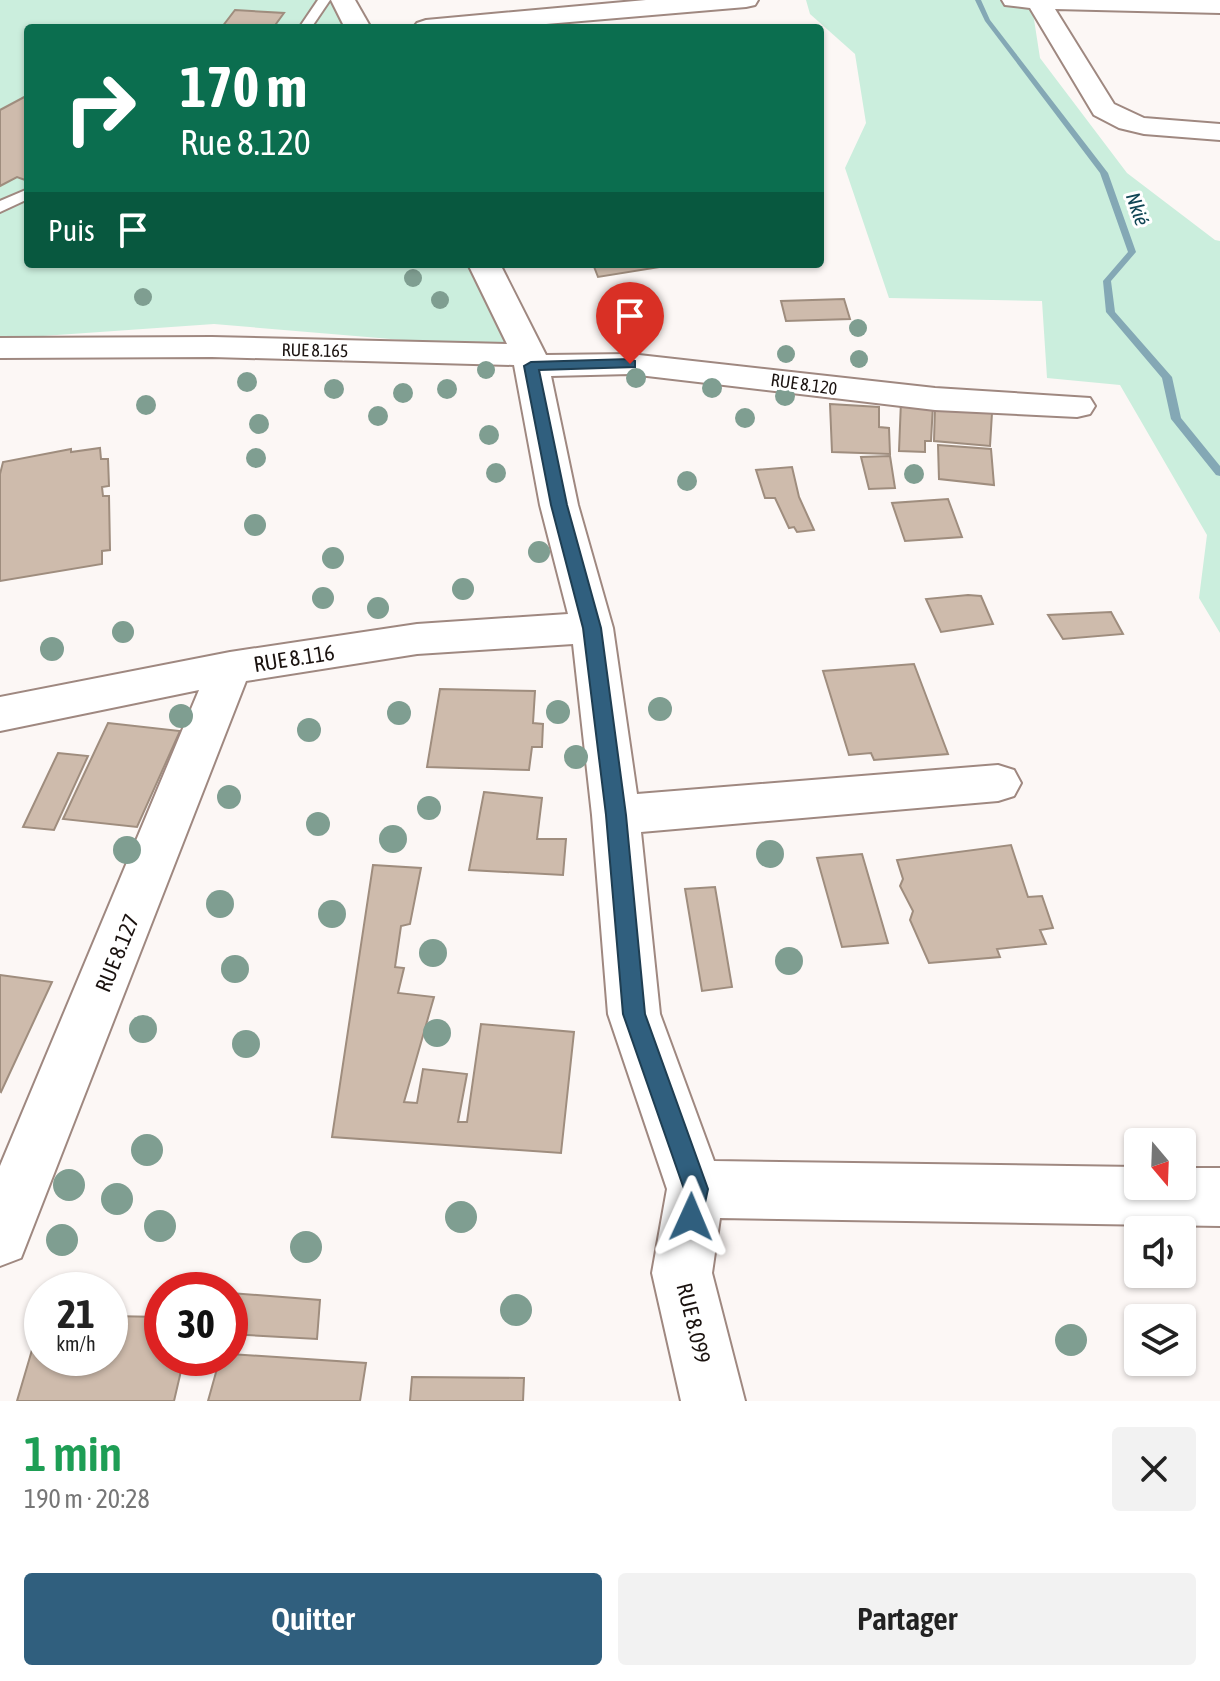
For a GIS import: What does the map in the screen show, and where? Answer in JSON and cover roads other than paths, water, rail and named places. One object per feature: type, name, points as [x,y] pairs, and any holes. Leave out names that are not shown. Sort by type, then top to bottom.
[{"type":"street","points":[[343,0],[356,24]]},
{"type":"street","points":[[465,24],[746,0]]},
{"type":"street","points":[[1011,0],[1220,6]]},
{"type":"street","points":[[1039,2],[1104,109],[1115,118],[1142,125],[1220,132]]},
{"type":"street","points":[[486,268],[530,360]]},
{"type":"street","name":"RUE 8.165","points":[[0,348],[212,347],[530,360]]},
{"type":"street","name":"RUE 8.120","points":[[530,360],[630,364],[935,399],[1077,406]]},
{"type":"street","name":"RUE 8.099","points":[[530,360],[559,505],[592,628],[616,815],[634,1014],[696,1189],[682,1273],[713,1401]]},
{"type":"street","name":"RUE 8.116","points":[[0,714],[230,668],[417,639],[592,628]]},
{"type":"street","name":"RUE 8.127","points":[[0,1237],[230,668]]},
{"type":"street","points":[[616,815],[998,783]]},
{"type":"street","points":[[696,1189],[1220,1197]]},
{"type":"lane","points":[[308,24],[324,0]]},
{"type":"lane","points":[[0,207],[24,195]]},
{"type":"waterway","name":"Nkié","points":[[978,0],[987,20],[1104,173],[1132,252],[1107,281],[1111,312],[1167,377],[1176,419],[1220,473]]}]
